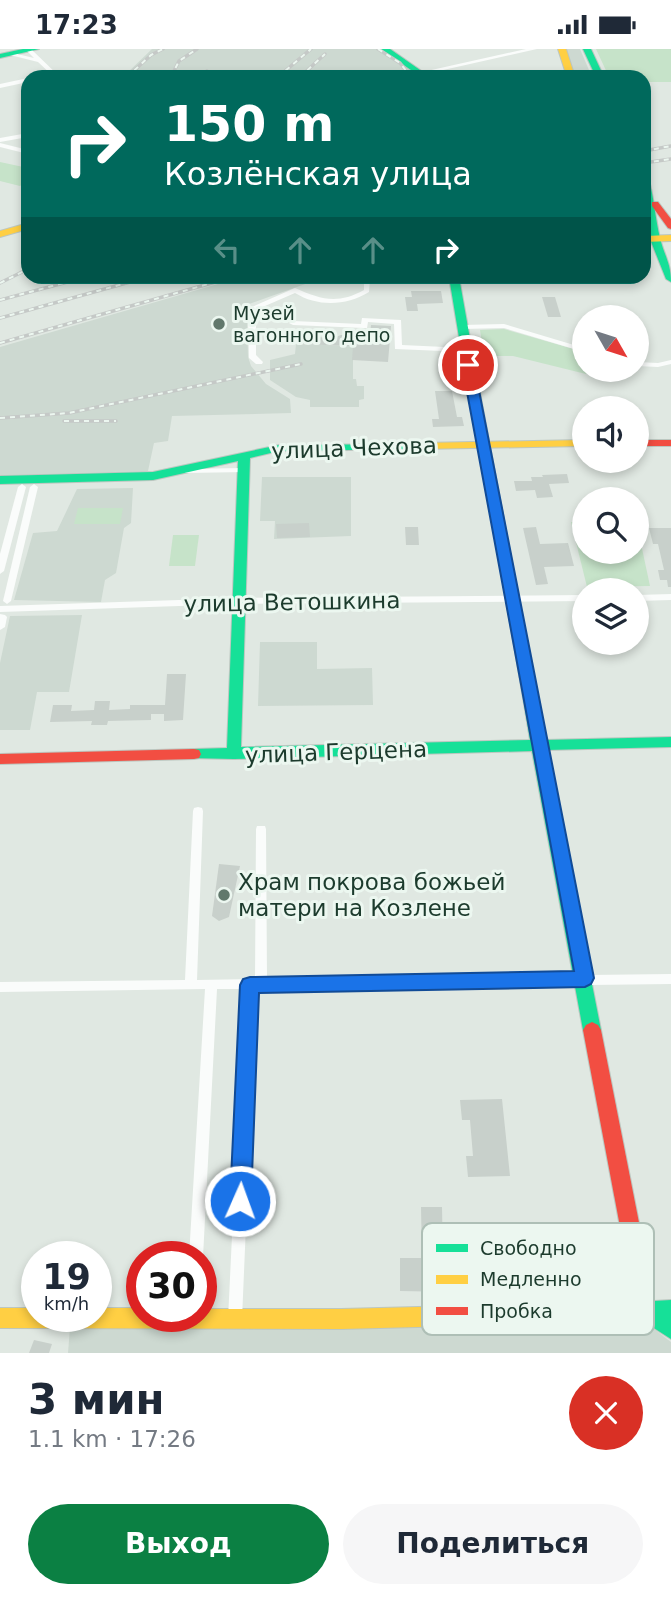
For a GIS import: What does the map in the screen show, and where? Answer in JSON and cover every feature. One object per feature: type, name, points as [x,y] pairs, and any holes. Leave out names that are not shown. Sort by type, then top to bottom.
[{"type":"street","points":[[385,49],[416,70]]},
{"type":"street","points":[[445,70],[534,49]]},
{"type":"street","points":[[562,49],[569,70]]},
{"type":"street","points":[[587,49],[597,70]]},
{"type":"street","points":[[5,55],[33,52],[51,70]]},
{"type":"street","points":[[0,86],[21,82]]},
{"type":"street","points":[[0,143],[21,137]]},
{"type":"street","points":[[0,143],[21,150]]},
{"type":"street","points":[[651,227],[671,232]]},
{"type":"street","points":[[651,227],[671,279]]},
{"type":"street","points":[[0,234],[21,228]]},
{"type":"street","points":[[259,362],[252,356],[252,319],[247,311],[295,290],[312,299],[344,301],[367,291],[368,284]]},
{"type":"street","points":[[455,284],[482,443],[514,600],[538,746],[585,978],[630,1223]]},
{"type":"street","points":[[293,323],[364,326],[365,320],[398,322],[398,347],[466,350]]},
{"type":"street","points":[[462,327],[504,326],[572,346]]},
{"type":"street","points":[[649,365],[658,366],[671,362]]},
{"type":"street","name":"улица Чехова","points":[[0,480],[126,478],[244,463],[279,448],[572,443]]},
{"type":"street","points":[[649,443],[671,443]]},
{"type":"street","points":[[234,754],[244,463]]},
{"type":"street","points":[[0,571],[22,487]]},
{"type":"street","points":[[2,614],[34,487]]},
{"type":"street","points":[[649,597],[671,597]]},
{"type":"street","name":"улица Ветошкина","points":[[2,614],[239,601],[572,599]]},
{"type":"street","name":"улица Герцена","points":[[0,759],[671,742]]},
{"type":"street","points":[[191,985],[198,811]]},
{"type":"street","points":[[235,1319],[255,985],[261,829]]},
{"type":"street","points":[[0,987],[671,979]]},
{"type":"street","points":[[197,1241],[211,986]]},
{"type":"street","points":[[217,1318],[422,1315]]},
{"type":"street","points":[[0,1318],[126,1317]]},
{"type":"street","points":[[654,1317],[671,1329]]},
{"type":"shaded area","points":[[152,49],[383,49],[412,70],[130,70]]},
{"type":"shaded area","points":[[566,49],[580,49],[589,70],[573,70]]},
{"type":"shaded area","points":[[218,284],[305,284],[238,308],[247,319],[248,357],[251,366],[266,384],[290,399],[291,413],[172,416],[168,441],[154,443],[148,471],[0,475],[0,347]]},
{"type":"shaded area","points":[[296,344],[353,346],[353,379],[356,379],[357,386],[364,386],[364,399],[359,400],[359,407],[310,407],[310,400],[296,397],[270,380],[270,360],[295,354]]},
{"type":"shaded area","points":[[262,477],[351,477],[351,536],[274,539],[275,521],[260,521]]},
{"type":"shaded area","points":[[133,488],[131,523],[124,528],[116,573],[105,580],[101,602],[14,600],[33,533],[57,531],[77,489]]},
{"type":"shaded area","points":[[82,615],[69,692],[37,692],[30,730],[0,730],[0,663],[10,616]]},
{"type":"shaded area","points":[[260,642],[317,642],[317,669],[372,668],[373,705],[258,706]]},
{"type":"shaded area","points":[[422,1323],[422,1335],[654,1335],[654,1329],[671,1342],[671,1353],[68,1353],[70,1332],[112,1332],[112,1327],[126,1326],[126,1332],[217,1332],[217,1325]]},
{"type":"green space","points":[[596,49],[671,49],[671,82],[651,82],[651,70],[606,70]]},
{"type":"green space","points":[[0,162],[21,166],[21,185],[0,181]]},
{"type":"green space","points":[[504,329],[572,349],[572,371],[513,356],[484,356],[480,330]]},
{"type":"green space","points":[[78,508],[123,508],[120,524],[74,524]]},
{"type":"green space","points":[[173,535],[199,535],[195,566],[169,566]]},
{"type":"green space","points":[[581,564],[645,564],[648,578],[585,578]]},
{"type":"building","points":[[411,291],[441,291],[443,303],[417,304],[418,311],[407,311],[405,297],[412,297]]},
{"type":"building","points":[[542,297],[555,297],[561,317],[548,317]]},
{"type":"building","points":[[371,325],[391,326],[388,362],[352,360],[353,346],[296,344],[298,336],[370,336]]},
{"type":"building","points":[[435,391],[452,391],[457,417],[462,417],[464,426],[433,427],[432,419],[439,419]]},
{"type":"building","points":[[567,474],[569,483],[549,484],[553,497],[537,498],[535,490],[516,491],[514,481],[532,481],[531,477]]},
{"type":"building","points":[[309,523],[310,537],[277,538],[276,524]]},
{"type":"building","points":[[405,527],[418,527],[419,545],[406,545]]},
{"type":"building","points":[[536,527],[540,544],[568,543],[574,566],[544,567],[548,584],[536,585],[523,528]]},
{"type":"building","points":[[649,528],[671,528],[671,587],[668,587],[667,580],[660,580],[658,570],[664,570],[658,544],[653,544]]},
{"type":"building","points":[[167,674],[186,674],[183,720],[164,721],[164,714],[151,714],[151,720],[108,721],[107,725],[91,725],[92,721],[50,722],[53,705],[72,705],[71,711],[94,710],[95,701],[110,701],[109,710],[130,709],[130,705],[165,705]]},
{"type":"building","name":"Храм покрова божьей матери на Козлене","points":[[219,864],[240,866],[229,917],[219,921],[212,916]]},
{"type":"building","points":[[502,1099],[510,1176],[468,1177],[466,1156],[473,1156],[470,1120],[462,1120],[460,1100]]},
{"type":"building","points":[[421,1207],[442,1207],[442,1223],[422,1223],[422,1258]]},
{"type":"building","points":[[400,1258],[422,1258],[422,1291],[400,1291]]},
{"type":"building","points":[[34,1340],[52,1344],[49,1353],[29,1353]]},
{"type":"railway","points":[[135,70],[151,55],[163,49]]},
{"type":"railway","points":[[174,70],[179,61],[197,49]]},
{"type":"railway","points":[[286,70],[311,49]]},
{"type":"railway","points":[[378,49],[400,63],[406,70]]},
{"type":"railway","points":[[308,70],[325,54]]},
{"type":"railway","points":[[651,150],[671,146]]},
{"type":"railway","points":[[651,162],[671,159]]},
{"type":"railway","points":[[0,283],[21,272]]},
{"type":"railway","points":[[0,300],[60,284]]},
{"type":"railway","points":[[0,318],[123,284]]},
{"type":"railway","points":[[0,343],[208,284]]},
{"type":"railway","points":[[0,418],[69,413],[301,364]]},
{"type":"railway","points":[[64,421],[116,421]]},
{"type":"traffic: fast","points":[[0,56],[35,49]]},
{"type":"traffic: fast","points":[[385,49],[416,70]]},
{"type":"traffic: fast","points":[[587,49],[597,70]]},
{"type":"traffic: fast","points":[[651,205],[655,239],[671,279]]},
{"type":"traffic: fast","points":[[455,284],[482,443],[514,600],[538,746],[592,1030]]},
{"type":"traffic: fast","points":[[0,480],[153,476],[279,448],[421,446]]},
{"type":"traffic: fast","points":[[234,754],[244,455]]},
{"type":"traffic: fast","points":[[194,754],[671,742]]},
{"type":"traffic: fast","points":[[654,1310],[671,1310]]},
{"type":"traffic: fast","points":[[654,1317],[671,1329]]},
{"type":"traffic: slow","points":[[562,49],[569,70]]},
{"type":"traffic: slow","points":[[0,234],[21,228]]},
{"type":"traffic: slow","points":[[651,239],[671,238]]},
{"type":"traffic: slow","points":[[421,446],[572,443]]},
{"type":"traffic: slow","points":[[0,1318],[422,1317]]},
{"type":"traffic: jam","points":[[655,204],[671,226]]},
{"type":"traffic: jam","points":[[649,443],[671,443]]},
{"type":"traffic: jam","points":[[0,759],[194,754]]},
{"type":"traffic: jam","points":[[592,1030],[629,1223]]},
{"type":"place","name":"Музей вагонного депо","points":[[219,324]]},
{"type":"place","name":"Храм покрова божьей матери на Козлене","points":[[224,895]]},
{"type":"route","points":[[240,1201],[250,985],[585,978],[538,746],[515,605],[468,365]]}]
